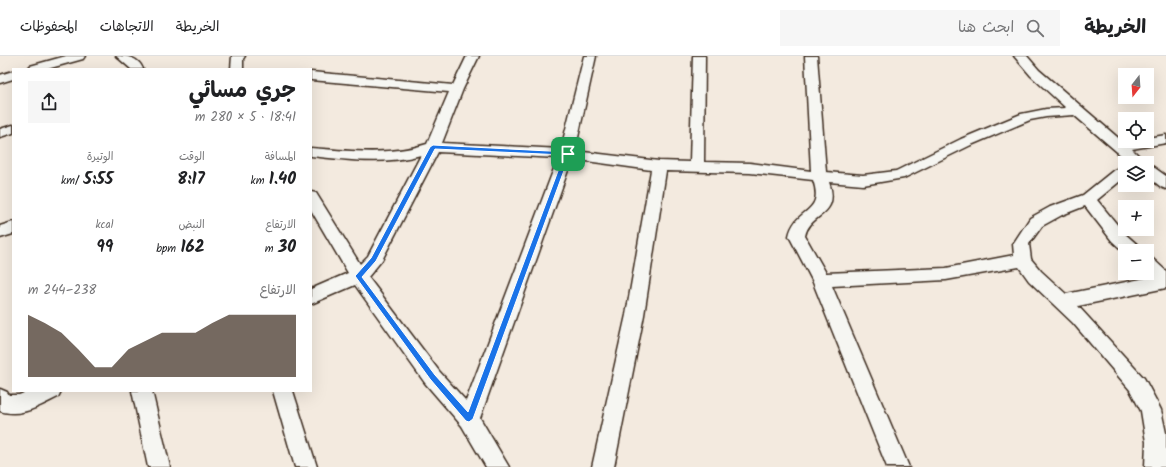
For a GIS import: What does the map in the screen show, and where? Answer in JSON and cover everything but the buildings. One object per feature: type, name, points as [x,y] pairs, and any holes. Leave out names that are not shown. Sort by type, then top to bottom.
[{"type":"street","points":[[37,68],[79,56]]},
{"type":"street","points":[[122,56],[137,68]]},
{"type":"street","points":[[237,68],[237,58],[239,56]]},
{"type":"street","points":[[312,297],[358,276],[374,260],[433,147],[456,90],[473,56]]},
{"type":"street","points":[[469,419],[568,154],[590,56]]},
{"type":"street","points":[[697,167],[699,56]]},
{"type":"street","points":[[811,56],[818,176],[823,186],[825,197],[821,208],[804,222],[797,231],[797,236],[821,280],[898,467]]},
{"type":"street","points":[[1020,56],[1035,73],[1118,145]]},
{"type":"street","points":[[0,79],[12,75]]},
{"type":"street","points":[[312,76],[456,90]]},
{"type":"street","points":[[312,152],[404,156],[421,152],[433,147],[568,154],[659,166],[750,168],[841,179],[863,180],[900,175],[966,142],[1026,117],[1046,113],[1077,111]]},
{"type":"street","points":[[0,133],[12,129]]},
{"type":"street","points":[[1154,141],[1166,139]]},
{"type":"street","points":[[1121,148],[1131,156]]},
{"type":"street","points":[[602,467],[635,314],[659,166]]},
{"type":"street","points":[[1118,174],[1111,178],[1088,200],[1056,211],[1036,222],[1021,244],[1023,260],[1035,276],[1079,318],[1137,384],[1151,410],[1157,442],[1156,467]]},
{"type":"street","points":[[1154,175],[1166,184]]},
{"type":"street","points":[[312,199],[358,276],[432,377],[469,419],[498,467]]},
{"type":"street","points":[[1088,200],[1118,237],[1126,244]]},
{"type":"street","points":[[0,232],[12,228]]},
{"type":"street","points":[[821,280],[946,274],[1023,260]]},
{"type":"street","points":[[1154,270],[1166,281]]},
{"type":"street","points":[[1062,302],[1166,281]]},
{"type":"street","points":[[0,398],[2,403],[14,405],[48,392]]},
{"type":"street","points":[[142,392],[159,467]]},
{"type":"street","points":[[283,392],[306,467]]},
{"type":"route","points":[[433,147],[568,154],[469,419],[432,377],[358,276],[374,260],[433,147]]}]
